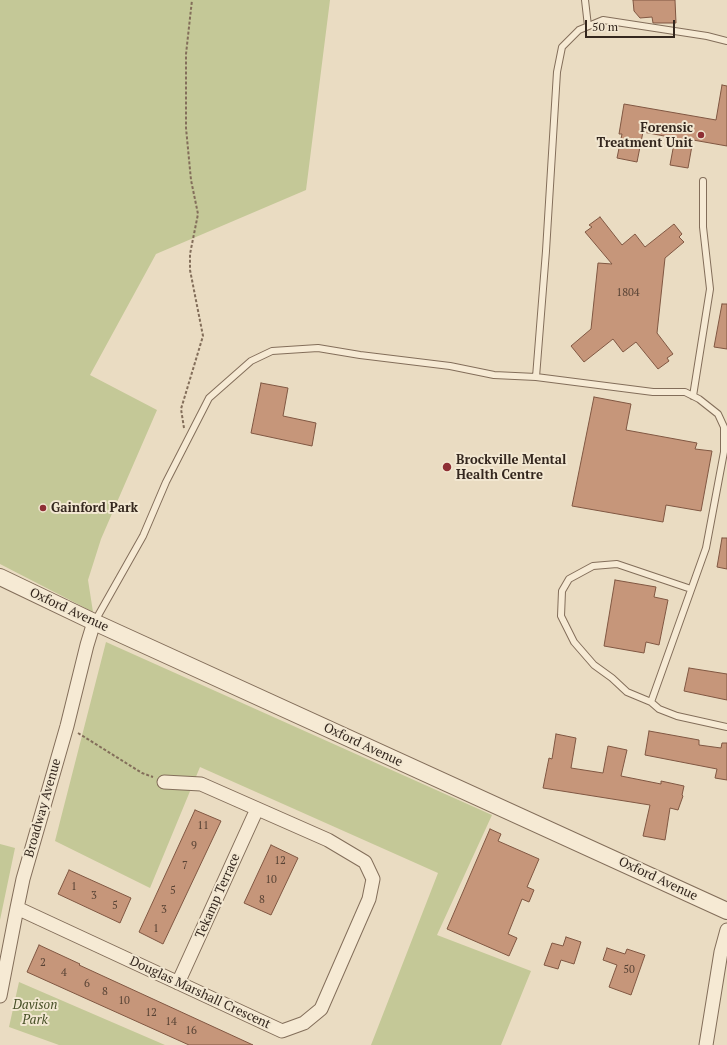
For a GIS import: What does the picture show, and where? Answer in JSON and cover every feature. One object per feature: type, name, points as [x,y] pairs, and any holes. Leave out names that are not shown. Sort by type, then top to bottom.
[{"type":"street","name":"Oxford Avenue","points":[[0,577],[94,622],[727,911]]},
{"type":"street","name":"Broadway Avenue","points":[[0,996],[23,878],[67,726],[94,622]]},
{"type":"street","name":"Douglas Marshall Crescent","points":[[17,908],[282,1031],[304,1023],[321,1009],[369,899],[373,880],[366,862],[328,840],[201,784],[164,782]]},
{"type":"street","name":"Tekamp Terrace","points":[[178,983],[257,809]]},
{"type":"street","points":[[706,1045],[721,952],[727,930]]},
{"type":"lane","points":[[584,0],[588,26]]},
{"type":"lane","points":[[536,377],[546,251],[557,72],[562,47],[579,30],[603,20],[707,36],[727,41]]},
{"type":"lane","points":[[693,396],[710,289],[703,227],[703,181]]},
{"type":"lane","points":[[94,622],[143,536],[166,482],[191,435],[208,398],[251,360],[272,351],[318,348],[360,355],[450,366],[494,375],[536,377],[653,392],[686,392],[699,399],[718,414],[724,427],[724,452],[706,548],[651,702]]},
{"type":"lane","points":[[691,589],[616,564],[593,566],[569,579],[562,591],[561,616],[574,642],[594,665],[612,678],[627,692],[651,702],[659,709],[677,716],[727,727]]},
{"type":"path","points":[[191,435],[183,428],[182,409],[203,336],[190,270],[190,254],[198,214],[191,180],[186,128],[186,54],[192,0]]},
{"type":"path","points":[[67,726],[142,773],[164,782]]},
{"type":"green space","points":[[0,0],[330,0],[306,190],[156,254],[90,375],[157,410],[101,539],[88,580],[93,612],[0,564]]},
{"type":"green space","points":[[106,642],[492,815],[437,935],[531,971],[501,1045],[371,1045],[438,873],[200,767],[150,888],[55,841]]},
{"type":"green space","points":[[0,844],[15,848],[0,920]]},
{"type":"green space","name":"Davison Park","points":[[19,982],[165,1045],[59,1045],[9,1027]]},
{"type":"building","points":[[633,0],[675,0],[676,23],[653,23],[652,17],[640,18],[634,11]]},
{"type":"building","name":"Forensic Treatment Unit","points":[[722,85],[727,86],[727,146],[693,140],[688,168],[670,165],[675,138],[643,132],[637,162],[617,158],[622,134],[619,134],[624,104],[716,120]]},
{"type":"building","points":[[600,217],[622,245],[635,234],[645,247],[674,224],[682,234],[679,237],[684,242],[665,258],[657,333],[673,354],[667,358],[669,361],[658,369],[636,342],[623,352],[613,339],[584,362],[571,346],[591,329],[598,263],[612,264],[585,232],[592,227],[589,225]]},
{"type":"building","points":[[722,304],[727,304],[727,349],[714,347]]},
{"type":"building","points":[[261,383],[288,388],[283,416],[316,423],[312,446],[251,433]]},
{"type":"building","points":[[594,397],[631,404],[626,430],[697,443],[695,449],[712,451],[701,511],[666,505],[663,522],[572,506]]},
{"type":"building","points":[[722,538],[727,538],[727,569],[717,567]]},
{"type":"building","points":[[615,580],[656,587],[654,597],[668,600],[659,645],[646,642],[644,653],[604,646]]},
{"type":"building","points":[[689,668],[727,674],[727,700],[684,691]]},
{"type":"building","points":[[649,731],[699,740],[699,745],[721,748],[722,743],[727,743],[727,780],[715,778],[717,769],[645,755]]},
{"type":"building","points":[[556,734],[576,738],[571,768],[603,773],[608,746],[627,750],[621,776],[661,784],[661,781],[684,786],[683,796],[678,810],[670,808],[665,840],[643,836],[650,805],[543,788],[549,758],[552,759]]},
{"type":"building","points":[[195,810],[221,821],[163,944],[139,932]]},
{"type":"building","points":[[490,829],[501,834],[498,841],[539,859],[527,887],[534,890],[529,902],[522,899],[508,934],[517,938],[509,956],[447,929]]},
{"type":"building","points":[[271,845],[298,858],[271,915],[244,903]]},
{"type":"building","points":[[69,870],[131,898],[120,923],[58,894]]},
{"type":"building","points":[[566,937],[581,942],[574,964],[561,960],[558,969],[544,965],[552,943],[563,946]]},
{"type":"building","points":[[39,945],[253,1045],[189,1045],[27,972]]},
{"type":"building","points":[[607,948],[625,954],[627,949],[645,955],[631,995],[609,987],[617,965],[603,960]]},
{"type":"place","name":"Forensic Treatment Unit","points":[[701,135]]},
{"type":"place","name":"Brockville Mental Health Centre","points":[[447,467]]},
{"type":"place","name":"Gainford Park","points":[[43,508]]}]
